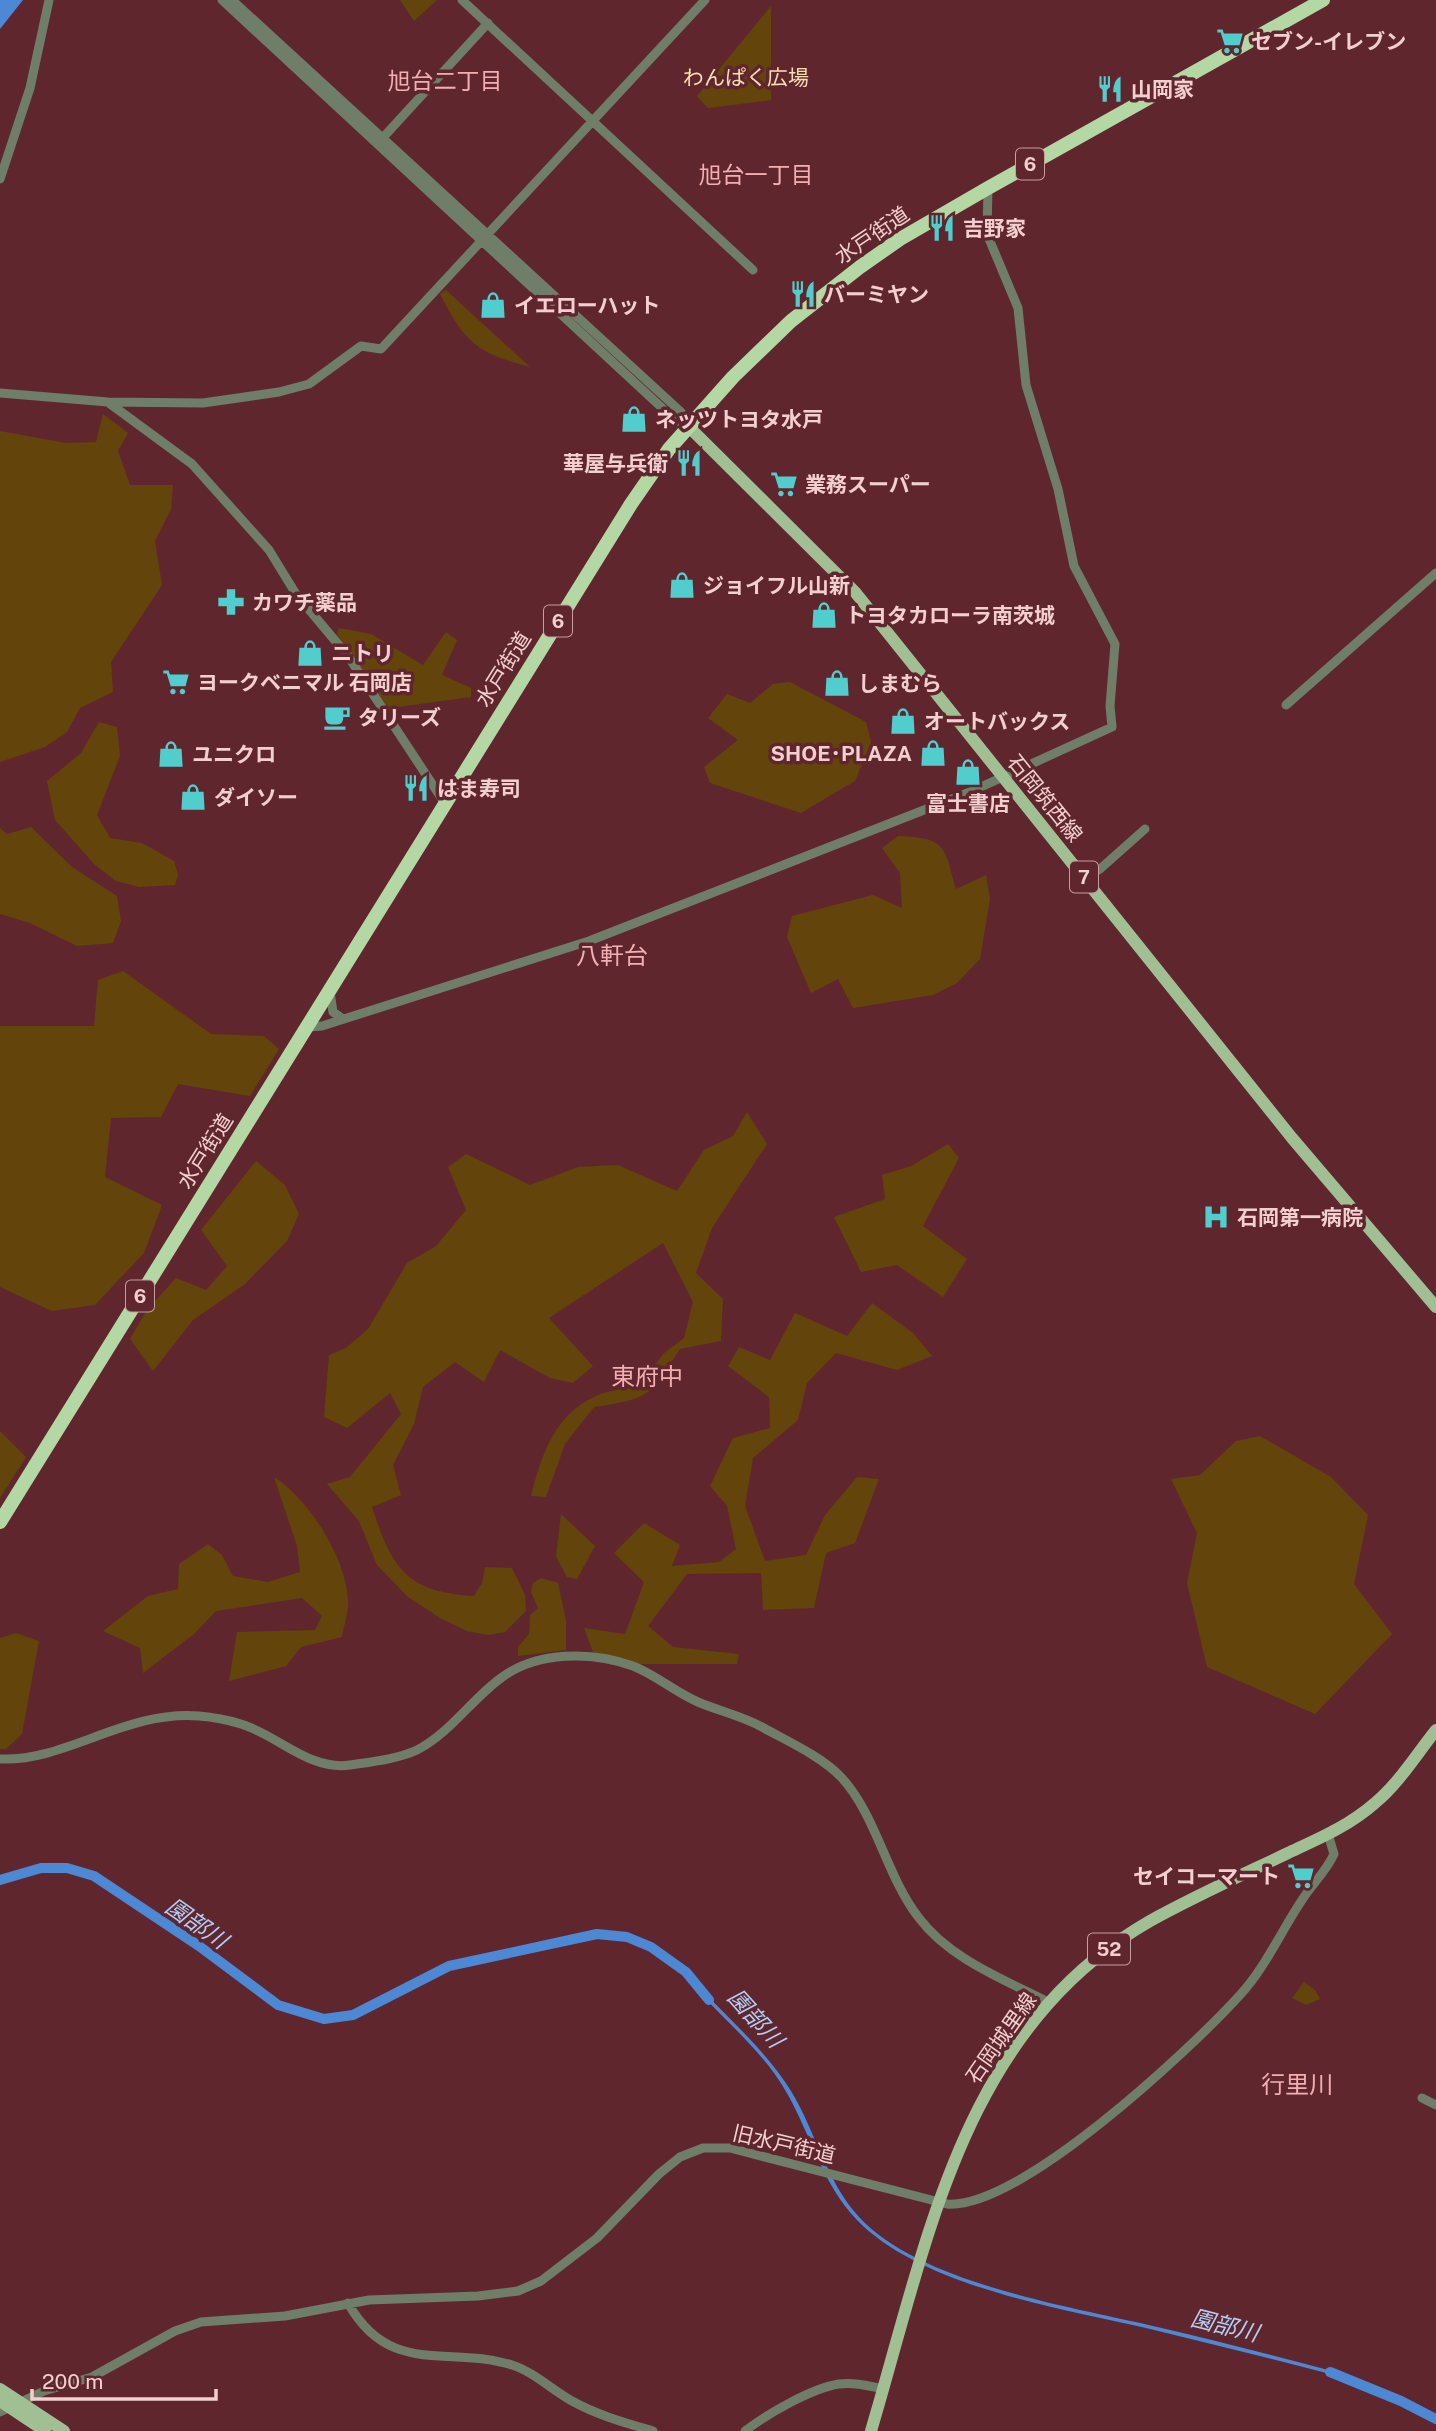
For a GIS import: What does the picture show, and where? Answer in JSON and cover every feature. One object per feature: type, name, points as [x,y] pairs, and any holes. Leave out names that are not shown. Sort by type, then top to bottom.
[{"type":"highway","name":"水戸街道","points":[[0,1521],[631,504],[688,426],[763,347],[820,298],[900,239],[1323,0]]},
{"type":"main road","name":"石岡筑西線","points":[[688,426],[855,592],[1289,1134],[1436,1307]]},
{"type":"main road","name":"石岡城里線","points":[[871,2431],[940,2202],[963,2138],[988,2086],[1019,2038],[1048,2002],[1097,1958],[1145,1924],[1328,1834],[1364,1812],[1384,1795],[1436,1730]]},
{"type":"main road","points":[[0,2389],[7,2406],[45,2431]]},
{"type":"main road","points":[[7,2406],[64,2431]]},
{"type":"street","points":[[0,179],[30,88],[49,0]]},
{"type":"street","points":[[222,0],[483,238],[674,419],[688,426]]},
{"type":"street","points":[[232,0],[379,142]]},
{"type":"street","points":[[462,0],[753,270]]},
{"type":"street","points":[[0,393],[108,402],[202,403],[279,392],[309,384],[361,346],[381,349],[705,0]]},
{"type":"street","points":[[379,142],[488,23]]},
{"type":"street","points":[[308,1027],[344,1019],[589,941],[971,792],[1112,727],[1110,706],[1116,654],[1113,635],[1074,566],[1058,489],[1026,385],[1018,308],[1010,281],[987,234],[985,203],[988,188]]},
{"type":"street","points":[[108,402],[191,464],[269,550],[296,594],[348,656],[444,802]]},
{"type":"street","points":[[1286,705],[1436,573]]},
{"type":"street","points":[[1085,877],[1100,869],[1146,829]]},
{"type":"street","points":[[330,992],[333,1012],[338,1018],[344,1019]]},
{"type":"street","points":[[0,1759],[45,1752],[135,1721],[169,1715],[201,1716],[242,1724],[303,1756],[327,1765],[346,1766],[414,1752],[433,1740],[505,1675],[542,1660],[573,1655],[603,1658],[633,1667],[693,1700],[757,1724],[839,1775],[855,1797],[917,1916],[966,1960],[1048,2002]]},
{"type":"street","name":"旧水戸街道","points":[[7,2406],[92,2376],[186,2326],[214,2320],[285,2316],[348,2303],[496,2295],[528,2287],[555,2271],[597,2238],[669,2164],[703,2148],[730,2148],[940,2202],[967,2204],[1009,2186],[1107,2117],[1188,2047],[1242,1993],[1304,1896],[1330,1864],[1335,1854],[1328,1834]]},
{"type":"street","points":[[1422,2098],[1436,2105]]},
{"type":"street","points":[[348,2303],[372,2332],[403,2351],[512,2365],[588,2409],[653,2431]]},
{"type":"street","points":[[745,2431],[768,2416],[832,2386],[857,2384],[884,2389]]},
{"type":"green space","points":[[400,0],[437,0],[414,21]]},
{"type":"green space","name":"わんぱく広場","points":[[771,6],[771,100],[708,108],[697,96]]},
{"type":"green space","points":[[446,290],[530,367],[497,357],[474,344],[457,324],[440,294]]},
{"type":"green space","points":[[103,414],[128,433],[118,451],[130,485],[173,485],[171,509],[155,541],[162,585],[111,662],[113,692],[80,708],[67,732],[45,747],[0,762],[0,431],[66,443],[96,442]]},
{"type":"green space","points":[[339,628],[371,634],[423,665],[446,632],[457,640],[442,675],[471,688],[471,697],[391,708],[386,706],[337,634]]},
{"type":"green space","points":[[790,682],[866,722],[871,742],[855,781],[801,813],[710,783],[704,767],[738,740],[708,718],[727,694],[750,703],[773,684]]},
{"type":"green space","points":[[99,722],[117,727],[120,756],[97,815],[110,838],[142,843],[174,861],[178,875],[175,885],[139,887],[116,881],[95,865],[55,820],[47,781],[81,753]]},
{"type":"green space","points":[[31,827],[72,867],[117,896],[121,921],[113,943],[77,946],[30,923],[0,914],[0,828],[7,834]]},
{"type":"green space","points":[[898,836],[926,839],[941,847],[949,863],[956,889],[986,875],[990,899],[980,959],[957,983],[933,995],[853,1008],[838,979],[811,993],[787,937],[792,916],[873,895],[902,908],[900,873],[882,848]]},
{"type":"green space","points":[[123,971],[211,1034],[264,1036],[279,1049],[250,1096],[178,1084],[161,1117],[111,1118],[105,1177],[162,1205],[144,1253],[95,1305],[52,1311],[0,1287],[0,1026],[94,1026],[98,980]]},
{"type":"green space","points":[[747,1112],[767,1144],[712,1228],[696,1273],[723,1299],[721,1341],[680,1349],[647,1393],[627,1401],[594,1407],[565,1444],[546,1497],[531,1496],[545,1451],[560,1425],[582,1404],[596,1396],[639,1386],[664,1353],[684,1338],[693,1302],[663,1243],[549,1318],[593,1366],[573,1383],[550,1378],[500,1350],[484,1382],[455,1362],[423,1387],[414,1424],[393,1465],[401,1495],[372,1507],[387,1546],[405,1573],[433,1589],[474,1596],[482,1583],[485,1567],[512,1568],[525,1595],[526,1611],[505,1632],[488,1635],[467,1631],[440,1618],[408,1597],[377,1565],[359,1521],[327,1484],[350,1477],[401,1414],[390,1393],[347,1428],[324,1417],[329,1355],[346,1348],[368,1329],[407,1263],[436,1246],[466,1210],[448,1167],[466,1154],[530,1185],[578,1167],[618,1165],[677,1191],[704,1150],[733,1136]]},
{"type":"green space","points":[[948,1144],[959,1158],[923,1226],[967,1259],[943,1297],[897,1265],[861,1272],[834,1217],[885,1199],[882,1175],[911,1166]]},
{"type":"green space","points":[[256,1161],[285,1185],[299,1214],[287,1241],[245,1284],[193,1320],[153,1371],[130,1339],[147,1310],[176,1278],[206,1290],[227,1266],[201,1230]]},
{"type":"green space","points":[[872,1303],[913,1333],[932,1356],[897,1370],[836,1353],[807,1383],[798,1420],[753,1458],[745,1506],[765,1561],[806,1555],[825,1515],[857,1477],[879,1479],[855,1543],[826,1553],[814,1608],[763,1610],[761,1573],[687,1574],[648,1626],[673,1647],[739,1654],[737,1664],[614,1664],[593,1652],[584,1628],[625,1634],[644,1582],[614,1553],[644,1523],[680,1545],[672,1566],[719,1562],[736,1549],[727,1506],[710,1486],[733,1438],[770,1428],[769,1397],[728,1366],[739,1347],[770,1360],[795,1313],[847,1336]]},
{"type":"green space","points":[[0,1431],[26,1457],[0,1498]]},
{"type":"green space","points":[[1260,1436],[1331,1477],[1368,1515],[1354,1584],[1392,1634],[1315,1714],[1207,1667],[1187,1583],[1197,1533],[1171,1479],[1200,1475],[1236,1441]]},
{"type":"green space","points":[[274,1477],[300,1499],[333,1548],[346,1583],[348,1604],[342,1637],[301,1647],[286,1666],[229,1681],[237,1632],[315,1630],[322,1616],[302,1598],[216,1611],[194,1634],[143,1673],[140,1648],[103,1631],[148,1596],[178,1589],[179,1564],[208,1544],[222,1555],[233,1576],[268,1582],[300,1572],[297,1546]]},
{"type":"green space","points":[[561,1514],[595,1546],[577,1579],[567,1577],[556,1557]]},
{"type":"green space","points":[[541,1578],[558,1583],[566,1620],[566,1650],[518,1656],[518,1647],[529,1634],[530,1615],[538,1608],[531,1592],[533,1583]]},
{"type":"green space","points":[[16,1633],[39,1641],[22,1734],[6,1749],[0,1749],[0,1638]]},
{"type":"green space","points":[[1304,1982],[1315,1990],[1320,1999],[1306,2005],[1292,1998]]},
{"type":"water","points":[[0,0],[23,0],[0,29]]},
{"type":"water","points":[[700,1988],[760,2050],[781,2077],[800,2107],[838,2188],[859,2217],[886,2240],[919,2259],[997,2289],[1272,2355],[1343,2374],[1342,2377],[992,2291],[917,2262],[884,2243],[857,2220],[835,2191],[779,2080],[758,2053],[698,1991]]},
{"type":"waterway","name":"園部川","points":[[0,1880],[41,1868],[67,1868],[94,1876],[199,1946],[278,2005],[324,2019],[353,2015],[449,1966],[597,1934],[627,1937],[651,1947],[686,1972],[709,2000]]},
{"type":"waterway","name":"園部川","points":[[1330,2372],[1401,2401],[1436,2419]]},
{"type":"place","name":"セブン-イレブン","points":[[1230,41]]},
{"type":"place","name":"山岡家","points":[[1110,89]]},
{"type":"place","name":"吉野家","points":[[942,228]]},
{"type":"place","name":"バーミヤン","points":[[803,294]]},
{"type":"place","name":"イエローハット","points":[[493,305]]},
{"type":"place","name":"ネッツトヨタ水戸","points":[[634,419]]},
{"type":"place","name":"華屋与兵衛","points":[[689,463]]},
{"type":"place","name":"業務スーパー","points":[[784,484]]},
{"type":"place","name":"ジョイフル山新","points":[[682,585]]},
{"type":"place","name":"カワチ薬品","points":[[231,602]]},
{"type":"place","name":"トヨタカローラ南茨城","points":[[824,615]]},
{"type":"place","name":"ニトリ","points":[[310,653]]},
{"type":"place","name":"ヨークベニマル 石岡店","points":[[176,682]]},
{"type":"place","name":"しまむら","points":[[837,683]]},
{"type":"place","name":"タリーズ","points":[[337,717]]},
{"type":"place","name":"オートバックス","points":[[903,721]]},
{"type":"place","name":"SHOE･PLAZA","points":[[933,753]]},
{"type":"place","name":"ユニクロ","points":[[171,754]]},
{"type":"place","name":"富士書店","points":[[968,772]]},
{"type":"place","name":"はま寿司","points":[[416,788]]},
{"type":"place","name":"ダイソー","points":[[193,797]]},
{"type":"place","name":"石岡第一病院","points":[[1216,1217]]},
{"type":"place","name":"セイコーマート","points":[[1301,1876]]},
{"type":"district","name":"旭台二丁目","points":[[445,80]]},
{"type":"district","name":"旭台一丁目","points":[[756,174]]},
{"type":"district","name":"八軒台","points":[[612,955]]},
{"type":"district","name":"東府中","points":[[647,1376]]},
{"type":"district","name":"行里川","points":[[1297,2084]]}]
